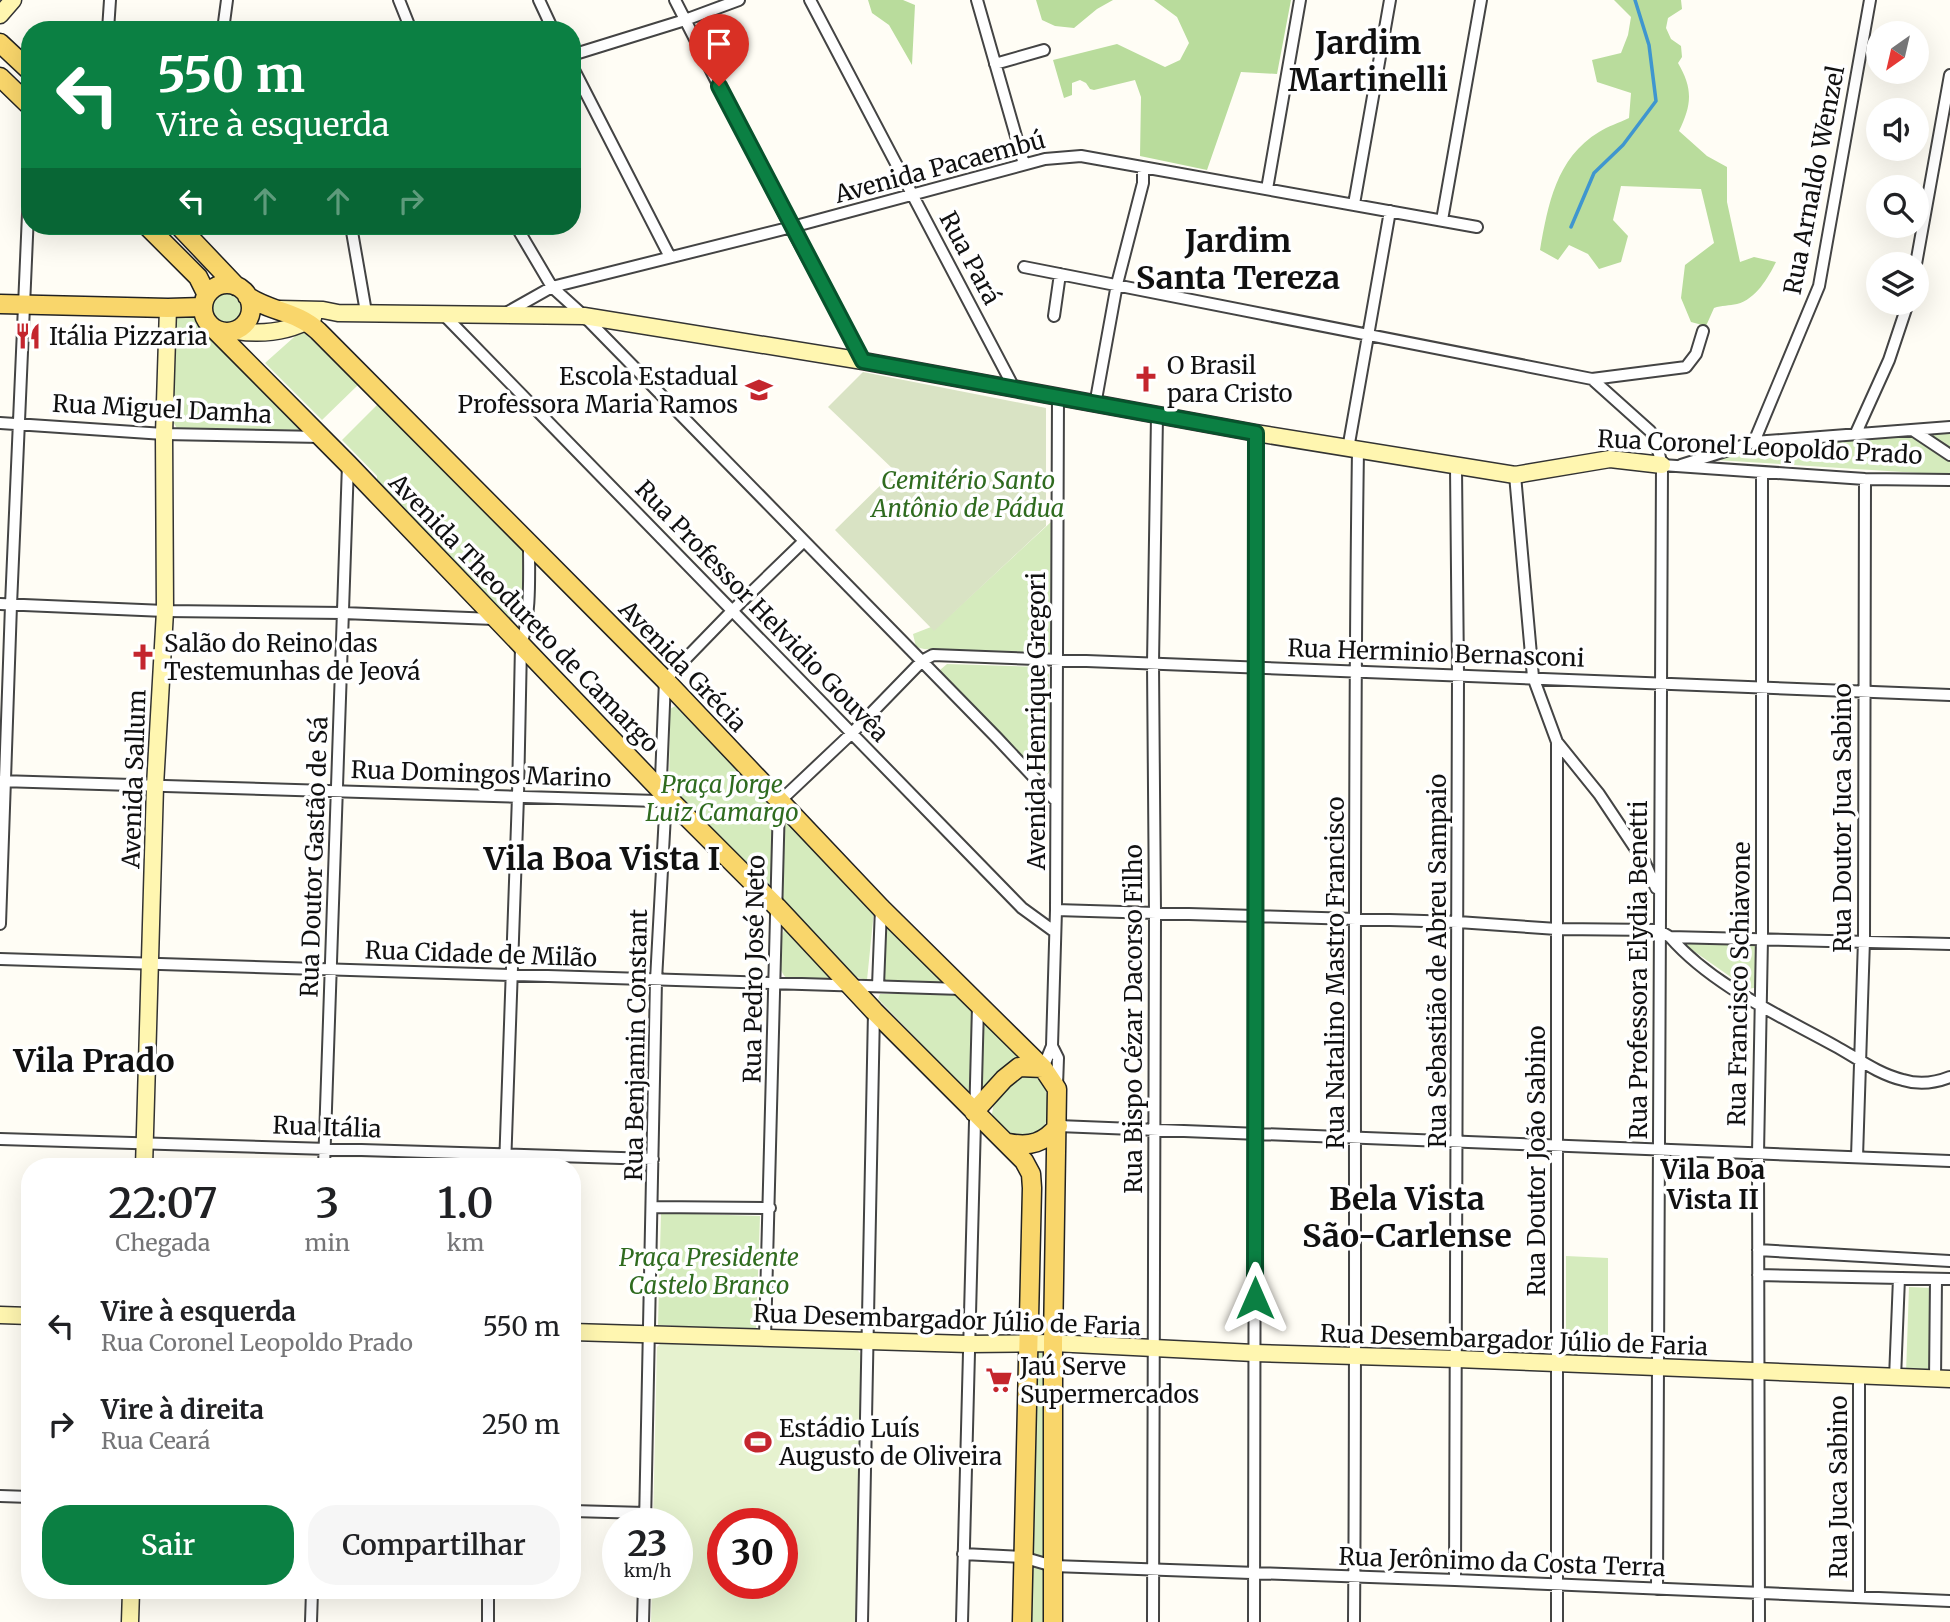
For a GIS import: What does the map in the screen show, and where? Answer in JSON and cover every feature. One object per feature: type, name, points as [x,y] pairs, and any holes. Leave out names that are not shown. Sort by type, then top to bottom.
[{"type":"main road","points":[[0,43],[21,63]]},
{"type":"main road","points":[[0,77],[21,97]]},
{"type":"main road","points":[[156,235],[198,276],[205,301],[204,317],[214,329],[221,332],[236,331],[250,317],[250,303],[188,235]]},
{"type":"main road","points":[[169,248],[179,235]]},
{"type":"main road","points":[[0,304],[168,308],[205,301],[223,285],[241,291]]},
{"type":"main road","name":"Rua Coronel Leopoldo Prado","points":[[241,291],[263,305],[280,309]]},
{"type":"main road","name":"Avenida Grécia","points":[[280,309],[308,321],[665,680],[881,908],[1042,1068]]},
{"type":"main road","name":"Avenida Theodureto de Camargo","points":[[214,329],[322,437],[494,619],[974,1112]]},
{"type":"main road","points":[[1022,1622],[1031,1174],[1009,1143],[974,1112],[1003,1079],[1020,1067],[1042,1068],[1057,1089],[1054,1622]]},
{"type":"main road","points":[[1009,1143],[1027,1145],[1040,1142],[1058,1126]]},
{"type":"street","points":[[0,15],[13,0]]},
{"type":"street","points":[[109,21],[110,0]]},
{"type":"street","points":[[224,21],[227,0]]},
{"type":"street","points":[[399,0],[407,21]]},
{"type":"street","points":[[539,0],[549,21]]},
{"type":"street","points":[[675,0],[863,361]]},
{"type":"street","points":[[581,52],[740,0]]},
{"type":"street","name":"Rua Pará","points":[[810,0],[1014,387]]},
{"type":"street","points":[[977,0],[1024,164]]},
{"type":"street","points":[[1267,189],[1300,0]]},
{"type":"street","points":[[1353,204],[1390,0]]},
{"type":"street","points":[[1442,220],[1481,0]]},
{"type":"street","name":"Rua Arnaldo Wenzel","points":[[1754,442],[1819,286],[1870,0]]},
{"type":"street","points":[[995,64],[1044,50]]},
{"type":"street","points":[[1918,252],[1950,75]]},
{"type":"street","points":[[581,84],[670,257]]},
{"type":"street","name":"Avenida Pacaembú","points":[[506,313],[552,287],[792,227],[1045,159],[1081,156],[1477,227]]},
{"type":"street","points":[[1095,405],[1117,284],[1143,183],[1143,169]]},
{"type":"street","name":"Rua Natalino Mastro Francisco","points":[[1354,1622],[1356,920],[1353,449],[1367,335],[1390,211]]},
{"type":"street","points":[[0,924],[5,604],[19,423],[27,235]]},
{"type":"street","points":[[353,235],[366,313]]},
{"type":"street","points":[[521,235],[552,287],[584,316],[1056,801]]},
{"type":"street","points":[[1024,267],[1592,379],[1686,367],[1696,354],[1703,331]]},
{"type":"street","points":[[1054,316],[1060,274]]},
{"type":"street","name":"Avenida Sallum","points":[[144,1158],[155,786],[164,611],[164,434],[168,308]]},
{"type":"street","name":"Rua Coronel Leopoldo Prado","points":[[280,309],[338,313],[584,316],[863,361],[1014,387],[1157,416],[1515,475],[1610,459],[1762,473],[1865,479],[1950,480]]},
{"type":"street","points":[[236,331],[280,331],[308,321],[323,310]]},
{"type":"street","name":"Rua Professor Helvidio Gouvêa","points":[[443,314],[1022,908],[1055,932]]},
{"type":"street","points":[[1856,433],[1889,360],[1904,315]]},
{"type":"street","name":"Rua Professora Elydia Benetti","points":[[1592,379],[1650,431],[1662,464],[1657,1589]]},
{"type":"street","name":"Avenida Henrique Gregori","points":[[1052,1046],[1056,910],[1058,397]]},
{"type":"street","name":"Rua Bispo Cézar Dacorso Filho","points":[[1153,1622],[1153,663],[1157,416]]},
{"type":"street","name":"Rua Miguel Damha","points":[[0,423],[164,434],[322,437]]},
{"type":"street","points":[[1679,466],[1703,456],[1754,442],[1950,427]]},
{"type":"street","points":[[1914,430],[1950,456]]},
{"type":"street","points":[[1254,1622],[1256,433]]},
{"type":"street","name":"Rua Doutor Gastão de Sá","points":[[324,1158],[348,464]]},
{"type":"street","name":"Rua Sebastião de Abreu Sampaio","points":[[1455,467],[1458,676],[1455,1580]]},
{"type":"street","name":"Rua Francisco Schiavone","points":[[1759,1622],[1758,1154],[1762,938],[1762,473]]},
{"type":"street","points":[[1515,475],[1534,677],[1557,741],[1599,794],[1645,863],[1658,893]]},
{"type":"street","name":"Rua Doutor Juca Sabino","points":[[1857,1157],[1864,940],[1865,479]]},
{"type":"street","points":[[665,680],[803,542]]},
{"type":"street","points":[[505,1158],[521,645],[528,596],[529,545]]},
{"type":"street","points":[[5,604],[164,611],[343,613],[494,619]]},
{"type":"street","name":"Rua Herminio Bernasconi","points":[[922,661],[933,655],[1950,695]]},
{"type":"street","points":[[779,802],[852,733],[922,661]]},
{"type":"street","name":"Rua Benjamin Constant","points":[[645,1508],[656,980],[666,796],[661,779],[665,680]]},
{"type":"street","name":"Rua Doutor João Sabino","points":[[1557,741],[1557,1622]]},
{"type":"street","name":"Rua Domingos Marino","points":[[3,781],[657,801],[666,796]]},
{"type":"street","name":"Rua Pedro José Neto","points":[[765,1338],[779,802]]},
{"type":"street","points":[[878,986],[881,908]]},
{"type":"street","points":[[1056,910],[1458,922],[1557,929],[1658,930],[1670,937],[1685,954],[1712,975],[1761,1006],[1884,1074],[1920,1083],[1950,1077]]},
{"type":"street","points":[[1670,937],[1950,944]]},
{"type":"street","name":"Rua Cidade de Milão","points":[[0,959],[961,989]]},
{"type":"street","points":[[962,1622],[978,1006]]},
{"type":"street","points":[[862,1622],[874,1011]]},
{"type":"street","points":[[1042,1068],[1052,1046]]},
{"type":"street","points":[[1052,1046],[1058,1058],[1057,1089]]},
{"type":"street","points":[[1058,1126],[1950,1161]]},
{"type":"street","name":"Rua Itália","points":[[0,1139],[145,1145],[325,1147],[466,1158]]},
{"type":"street","name":"Rua Itália","points":[[581,1159],[653,1158]]},
{"type":"street","points":[[653,1207],[769,1208]]},
{"type":"street","points":[[1758,1250],[1950,1261]]},
{"type":"street","points":[[1758,1275],[1950,1279]]},
{"type":"street","points":[[1895,1378],[1899,1278]]},
{"type":"street","points":[[1936,1279],[1943,1379]]},
{"type":"street","points":[[0,1315],[21,1316]]},
{"type":"street","name":"Rua Desembargador Júlio de Faria","points":[[581,1332],[968,1344],[1054,1343],[1943,1379]]},
{"type":"street","name":"Rua Juca Sabino","points":[[1859,1377],[1859,1596]]},
{"type":"street","points":[[0,1496],[21,1497]]},
{"type":"street","points":[[581,1512],[602,1514]]},
{"type":"street","name":"Rua Jerônimo da Costa Terra","points":[[963,1554],[1022,1557],[1053,1566],[1152,1571],[1455,1580],[1950,1601]]},
{"type":"street","points":[[130,1622],[131,1599]]},
{"type":"street","points":[[311,1622],[312,1599]]},
{"type":"street","points":[[488,1599],[488,1622]]},
{"type":"street","points":[[643,1622],[644,1599]]},
{"type":"green space","points":[[868,0],[903,0],[915,5],[912,65],[889,25],[872,13]]},
{"type":"green space","points":[[1036,0],[1113,0],[1074,28],[1055,26],[1042,20]]},
{"type":"green space","points":[[1154,0],[1291,0],[1277,74],[1241,72],[1207,170],[1140,156],[1141,97],[1135,80],[1094,90],[1080,80],[1072,83],[1072,95],[1064,98],[1053,60],[1117,44],[1165,67],[1180,60],[1189,43],[1177,17]]},
{"type":"green space","points":[[1614,0],[1681,0],[1682,9],[1668,18],[1666,28],[1671,39],[1681,46],[1682,57],[1678,63],[1688,89],[1688,104],[1679,131],[1707,156],[1727,167],[1727,202],[1740,262],[1754,257],[1776,262],[1756,293],[1737,304],[1714,308],[1706,326],[1691,322],[1681,298],[1685,265],[1714,243],[1701,189],[1621,186],[1613,220],[1628,236],[1621,262],[1599,269],[1588,254],[1569,245],[1558,260],[1540,250],[1556,184],[1573,155],[1599,132],[1629,118],[1631,93],[1597,82],[1592,60],[1621,53],[1628,35],[1631,17]]},
{"type":"green space","points":[[227,293],[238,298],[243,309],[238,320],[227,325],[216,320],[211,309],[216,298]]},
{"type":"green space","points":[[179,314],[194,315],[305,426],[303,430],[177,428],[173,422],[176,318]]},
{"type":"green space","points":[[302,330],[358,385],[322,420],[265,363]]},
{"type":"green space","name":"Cemitério Santo Antônio de Pádua","points":[[863,372],[1046,408],[1046,526],[934,631],[835,530],[895,471],[828,407]]},
{"type":"green space","points":[[378,404],[401,428],[409,430],[526,548],[525,613],[520,617],[506,617],[377,484],[377,476],[342,440]]},
{"type":"green space","points":[[1950,429],[1950,475],[1716,460],[1716,456],[1726,453]]},
{"type":"green space","points":[[1051,522],[1050,652],[1045,654],[916,647],[913,634],[931,627],[934,630]]},
{"type":"green space","points":[[947,664],[1042,667],[1049,674],[1051,769],[1048,774],[1038,773],[942,677],[940,670]]},
{"type":"green space","name":"Praça Jorge Luiz Camargo","points":[[675,706],[774,807],[773,880],[770,885],[669,788],[670,709]]},
{"type":"green space","name":"Praça Jorge Luiz Camargo","points":[[784,818],[874,911],[867,980],[856,977],[783,901]]},
{"type":"green space","points":[[884,922],[951,984],[883,981]]},
{"type":"green space","points":[[785,927],[844,983],[787,978],[779,961]]},
{"type":"green space","points":[[1688,939],[1757,941],[1759,987],[1748,989],[1685,945]]},
{"type":"green space","points":[[880,994],[957,994],[975,1009],[971,1095],[878,999]]},
{"type":"green space","points":[[980,1015],[1028,1059],[979,1100]]},
{"type":"green space","points":[[1021,1075],[1040,1080],[1047,1097],[1044,1127],[1031,1138],[1008,1133],[992,1114],[995,1096]]},
{"type":"green space","name":"Praça Presidente Castelo Branco","points":[[661,1213],[760,1216],[756,1330],[658,1325]]},
{"type":"green space","points":[[1566,1256],[1608,1258],[1608,1359],[1568,1355]]},
{"type":"green space","points":[[1909,1287],[1932,1288],[1929,1374],[1906,1373]]},
{"type":"green space","name":"Estádio Luís Augusto de Oliveira","points":[[664,1340],[855,1347],[860,1353],[857,1622],[651,1622],[652,1599],[693,1599],[693,1508],[653,1508],[657,1347]]},
{"type":"green space","points":[[1034,1351],[1060,1351],[1054,1622],[1029,1622]]},
{"type":"waterway","points":[[1571,227],[1594,173],[1623,145],[1656,101],[1649,45],[1635,0]]},
{"type":"place","name":"Itália Pizzaria","points":[[28,336]]},
{"type":"place","name":"O Brasil para Cristo","points":[[1146,379]]},
{"type":"place","name":"Escola Estadual Professora Maria Ramos","points":[[759,390]]},
{"type":"place","name":"Salão do Reino das Testemunhas de Jeová","points":[[143,657]]},
{"type":"place","name":"Jaú Serve Supermercados","points":[[999,1380]]},
{"type":"place","name":"Estádio Luís Augusto de Oliveira","points":[[758,1442]]},
{"type":"district","name":"Jardim Martinelli","points":[[1368,62]]},
{"type":"district","name":"Jardim Santa Tereza","points":[[1238,260]]},
{"type":"district","name":"Vila Boa Vista I","points":[[602,859]]},
{"type":"district","name":"Vila Prado","points":[[94,1061]]},
{"type":"district","name":"Vila Boa Vista II","points":[[1713,1184]]},
{"type":"district","name":"Bela Vista São-Carlense","points":[[1407,1218]]},
{"type":"route","points":[[719,86],[863,361],[1256,433],[1255,1298]]}]
